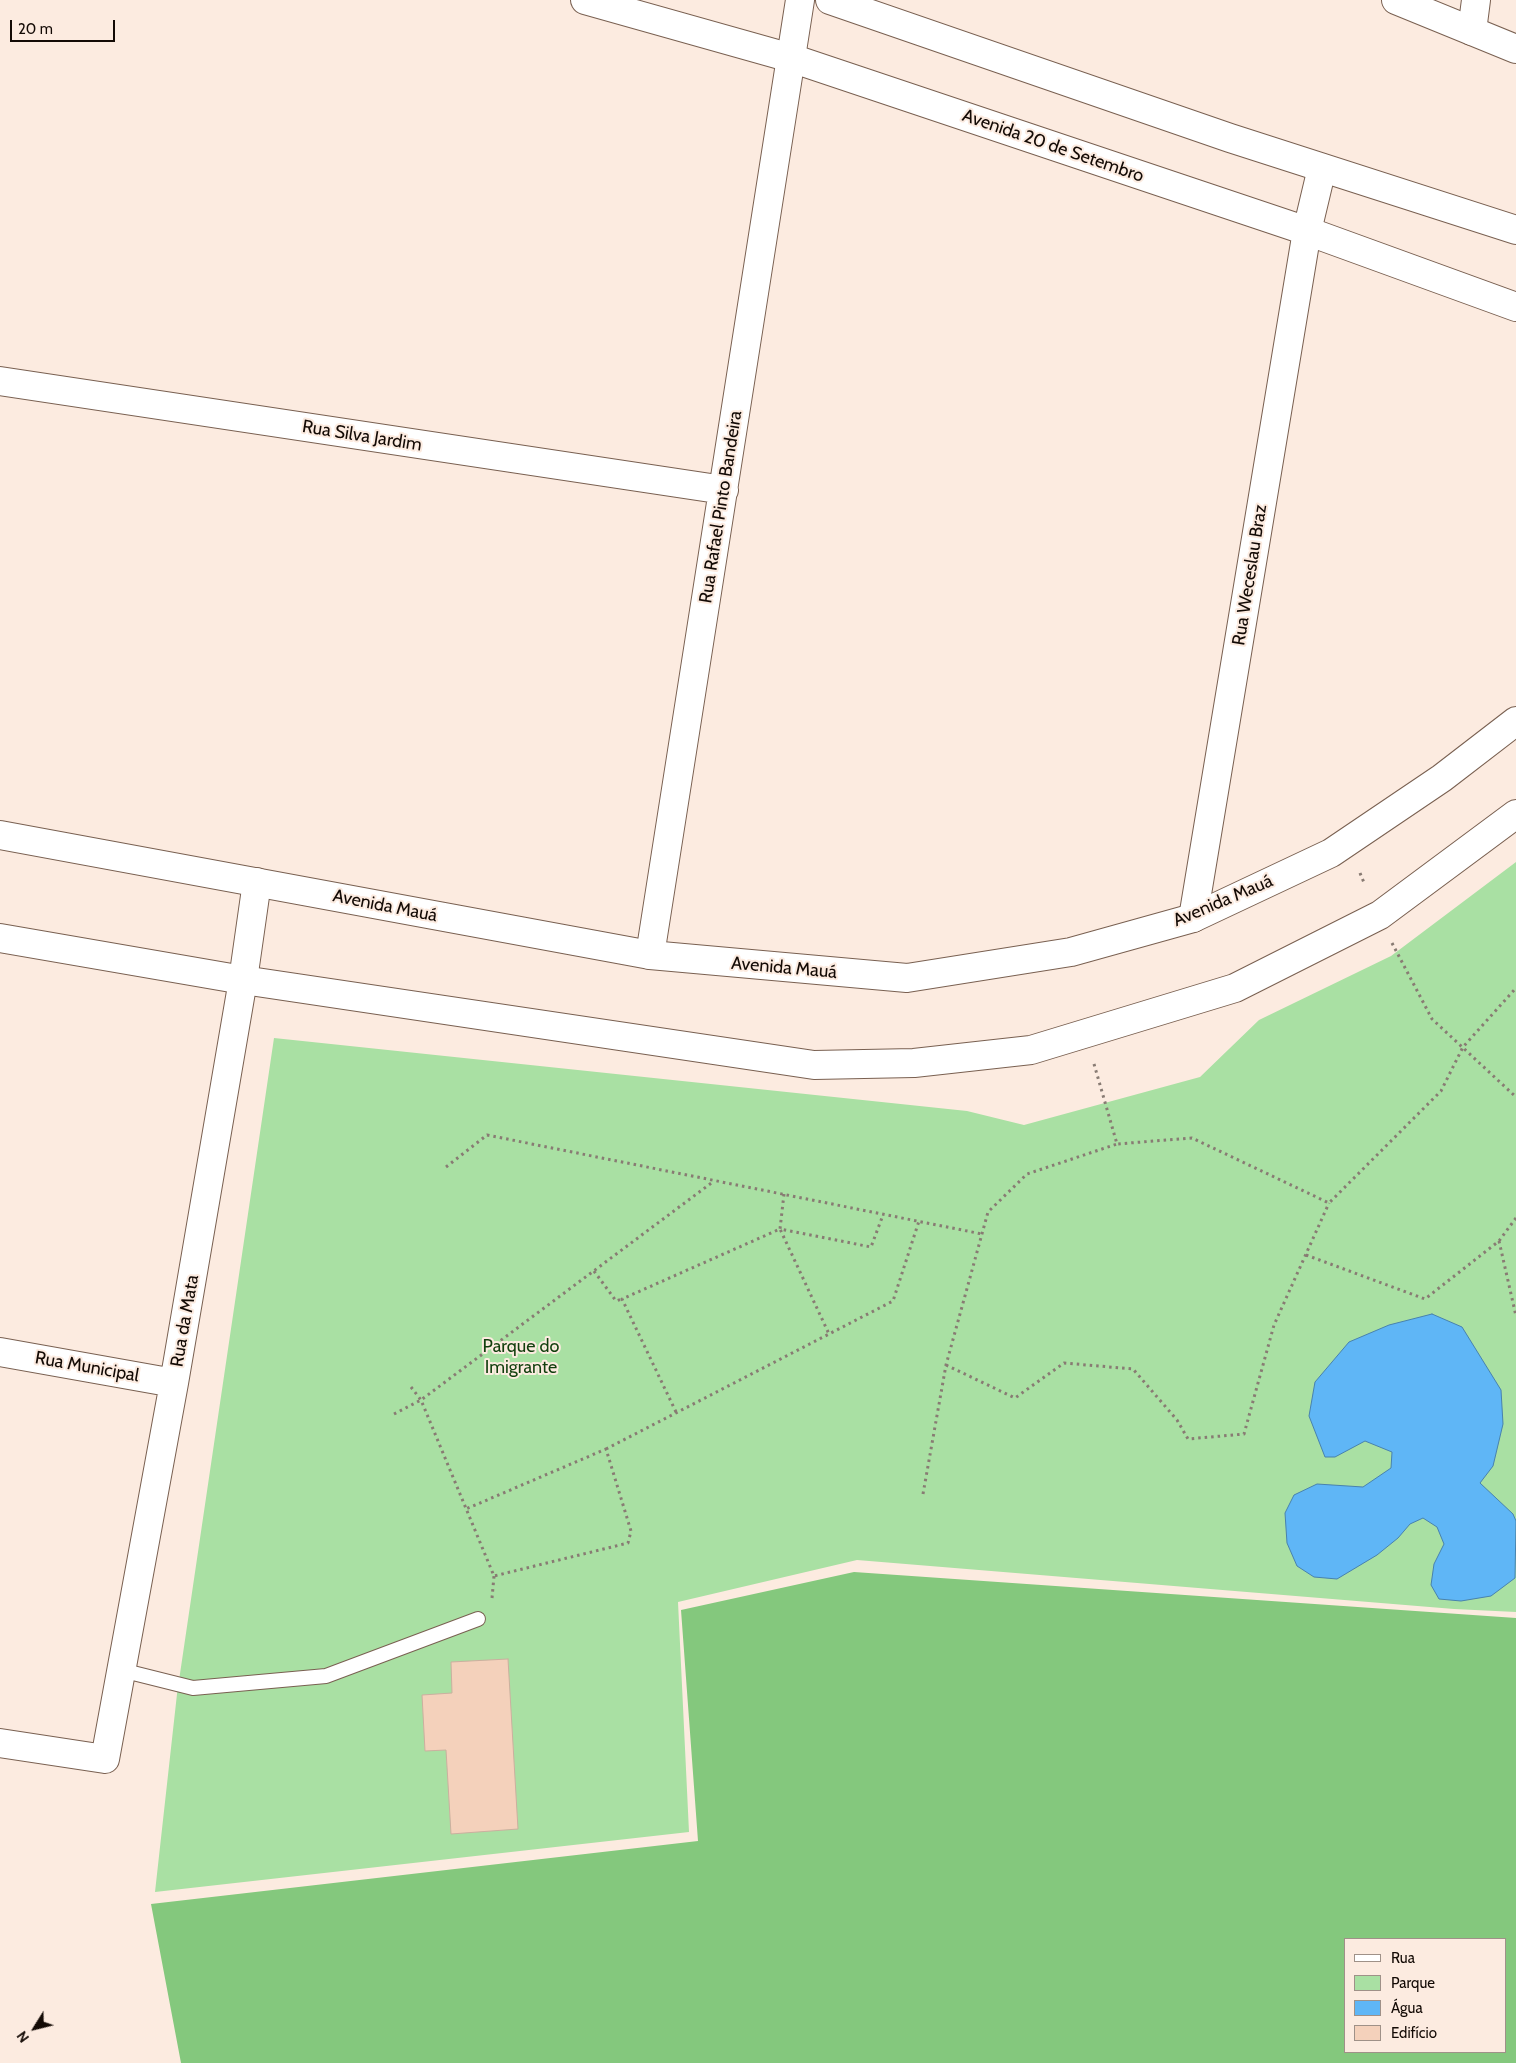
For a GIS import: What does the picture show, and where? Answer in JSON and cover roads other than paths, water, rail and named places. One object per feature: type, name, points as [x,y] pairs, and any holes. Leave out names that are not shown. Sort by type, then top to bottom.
[{"type":"main road","name":"Avenida 20 de Setembro","points":[[585,0],[791,58],[1307,232],[1516,307]]},
{"type":"main road","name":"Rua Rafael Pinto Bandeira","points":[[650,955],[800,0]]},
{"type":"main road","points":[[830,0],[1322,168],[1516,230]]},
{"type":"main road","points":[[1396,0],[1516,49]]},
{"type":"main road","points":[[1472,31],[1476,0]]},
{"type":"main road","name":"Rua Weceslau Braz","points":[[1194,918],[1307,232],[1322,168]]},
{"type":"main road","name":"Rua Silva Jardim","points":[[0,381],[724,490]]},
{"type":"main road","name":"Avenida Mauá","points":[[0,836],[650,955],[906,978],[1071,952],[1194,918],[1330,853],[1442,778],[1516,721]]},
{"type":"main road","points":[[0,938],[242,980],[814,1065],[914,1063],[1031,1050],[1087,1035],[1235,988],[1380,915],[1516,814]]},
{"type":"main road","name":"Rua da Mata","points":[[0,1743],[105,1759],[174,1382],[257,882]]},
{"type":"main road","name":"Rua Municipal","points":[[0,1352],[174,1382]]},
{"type":"lane","points":[[121,1670],[193,1688],[326,1676],[478,1619]]},
{"type":"water","points":[[1432,1314],[1462,1327],[1501,1390],[1503,1424],[1493,1466],[1480,1483],[1513,1514],[1516,1521],[1515,1578],[1491,1596],[1461,1601],[1439,1599],[1431,1585],[1434,1564],[1444,1544],[1437,1527],[1423,1518],[1410,1524],[1398,1538],[1377,1555],[1337,1579],[1314,1577],[1297,1566],[1287,1543],[1285,1513],[1294,1495],[1317,1484],[1363,1487],[1391,1468],[1392,1452],[1365,1441],[1335,1457],[1325,1457],[1309,1416],[1315,1382],[1349,1342],[1389,1325]]},
{"type":"park label","name":"Parque do Imigrante","points":[[521,1357]]}]
